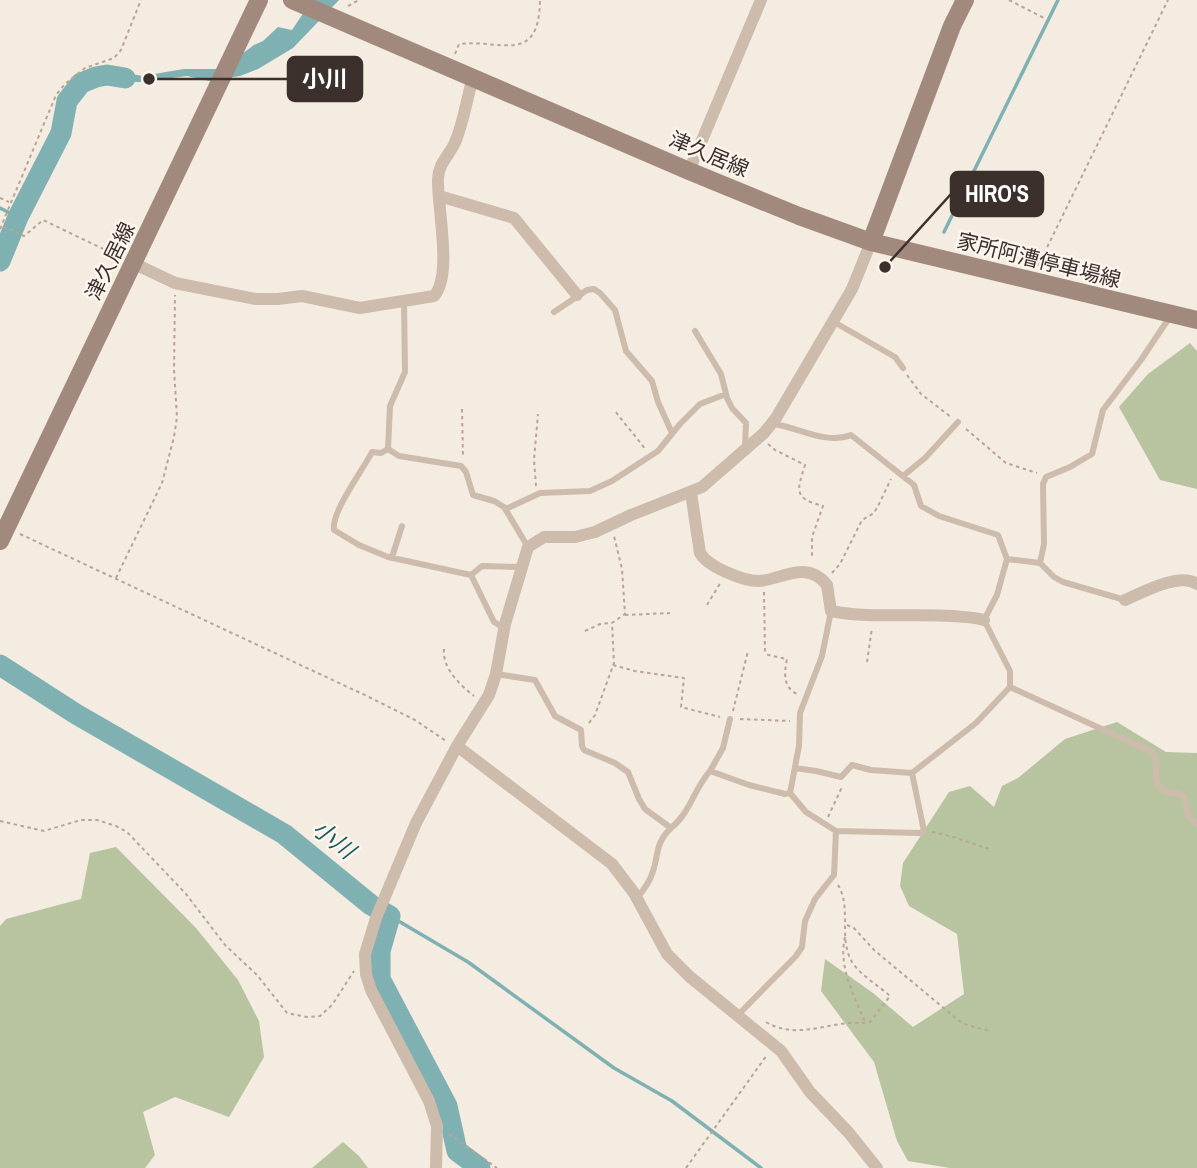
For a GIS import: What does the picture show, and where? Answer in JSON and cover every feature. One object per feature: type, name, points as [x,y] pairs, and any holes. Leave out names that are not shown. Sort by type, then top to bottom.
[{"type":"main road","name":"津久居線","points":[[292,0],[799,216],[871,242]]},
{"type":"main road","points":[[871,242],[938,63],[965,0]]},
{"type":"main road","name":"津久居線","points":[[3,535],[135,264],[258,2]]},
{"type":"main road","name":"家所阿漕停車場線","points":[[871,242],[1197,320]]},
{"type":"street","points":[[689,170],[761,0]]},
{"type":"street","points":[[135,264],[175,283],[256,299],[302,296],[360,308],[434,296],[442,284],[443,225],[439,171],[455,142],[473,77]]},
{"type":"street","points":[[439,196],[514,218],[577,295]]},
{"type":"street","points":[[436,1168],[437,1126],[429,1101],[371,990],[366,974],[365,954],[376,918],[416,823],[456,746],[484,702],[496,674],[504,628],[528,547],[544,537],[575,537],[596,532],[631,515],[691,493],[702,487],[760,436],[771,424],[835,322],[871,242]]},
{"type":"street","points":[[691,493],[700,553],[703,558],[727,572],[760,581],[788,573],[810,575],[825,582],[831,611],[858,615],[936,615],[984,620]]},
{"type":"street","points":[[1125,600],[1175,580],[1189,580],[1197,584]]},
{"type":"street","points":[[456,746],[612,864],[636,898],[667,954],[690,977],[742,1012],[776,1045],[810,1092],[849,1133],[877,1168]]},
{"type":"lane","points":[[554,312],[577,295],[594,289],[615,310],[626,351],[650,376],[672,433]]},
{"type":"lane","points":[[388,449],[390,406],[405,372],[404,302]]},
{"type":"lane","points":[[1040,564],[1044,544],[1043,484],[1046,477],[1091,454],[1104,410],[1171,314]]},
{"type":"lane","points":[[835,322],[895,357],[904,368]]},
{"type":"lane","points":[[695,331],[721,374],[732,408],[746,423],[745,448]]},
{"type":"lane","points":[[506,509],[540,493],[590,491],[620,477],[650,457],[670,439],[672,433],[700,404],[726,394]]},
{"type":"lane","points":[[901,474],[925,458],[958,422]]},
{"type":"lane","points":[[771,424],[831,438],[851,435],[914,485],[921,506],[946,519],[998,535],[1007,559],[997,595],[984,620],[1010,671],[1010,687],[976,723],[912,772],[871,770],[852,765],[841,777],[795,768]]},
{"type":"lane","points":[[388,449],[399,456],[463,467],[473,495],[494,501],[506,509],[528,547]]},
{"type":"lane","points":[[388,449],[381,453],[372,452],[342,502],[334,530],[359,545],[393,557],[471,575]]},
{"type":"lane","points":[[393,557],[402,526]]},
{"type":"lane","points":[[1007,559],[1040,564],[1063,582],[1125,600]]},
{"type":"lane","points":[[471,575],[482,566],[521,567]]},
{"type":"lane","points":[[471,575],[494,622],[504,628]]},
{"type":"lane","points":[[831,611],[822,656],[804,697],[799,721],[799,747],[790,793],[801,808],[836,831],[920,833],[924,831],[912,772]]},
{"type":"lane","points":[[496,674],[535,680],[555,716],[581,730],[584,750],[615,763],[628,772],[645,809],[671,828]]},
{"type":"lane","points":[[1010,687],[1152,752],[1156,756],[1159,788],[1184,796],[1188,816],[1197,824]]},
{"type":"lane","points":[[636,898],[653,873],[655,854],[666,833],[686,812],[723,748],[731,718]]},
{"type":"lane","points":[[710,771],[749,785],[790,793]]},
{"type":"lane","points":[[742,1012],[802,947],[805,921],[814,899],[834,875],[836,831]]},
{"type":"path","points":[[135,264],[43,220],[24,236],[1,227],[56,95],[85,68],[114,58],[121,50],[141,0]]},
{"type":"path","points":[[448,67],[459,44],[513,47],[523,42],[533,34],[539,23],[540,0]]},
{"type":"path","points":[[1009,0],[1044,18]]},
{"type":"path","points":[[1031,281],[1168,0]]},
{"type":"path","points":[[0,198],[10,203]]},
{"type":"path","points":[[115,579],[162,483],[174,437],[177,417],[174,370],[175,283]]},
{"type":"path","points":[[904,368],[921,394],[1006,463],[1046,477]]},
{"type":"path","points":[[462,409],[463,467]]},
{"type":"path","points":[[616,412],[650,457]]},
{"type":"path","points":[[538,414],[534,472],[540,493]]},
{"type":"path","points":[[760,436],[775,450],[805,465],[799,485],[800,496],[805,501],[822,506],[812,537],[810,575]]},
{"type":"path","points":[[825,582],[840,564],[862,520],[874,513],[889,481],[901,474]]},
{"type":"path","points":[[609,526],[619,549],[625,614]]},
{"type":"path","points":[[3,535],[115,579],[369,697],[415,720],[456,746]]},
{"type":"path","points":[[707,605],[727,572]]},
{"type":"path","points":[[760,581],[764,584],[765,651],[768,655],[787,659],[785,678],[788,688],[804,697]]},
{"type":"path","points":[[625,614],[670,613]]},
{"type":"path","points":[[585,631],[600,624],[611,623],[625,614]]},
{"type":"path","points":[[581,730],[595,715],[613,665],[615,646],[611,623]]},
{"type":"path","points":[[867,662],[871,629],[874,626]]},
{"type":"path","points":[[444,649],[443,659],[458,682],[484,702]]},
{"type":"path","points":[[731,718],[748,651]]},
{"type":"path","points":[[613,665],[684,678],[681,707],[731,718],[799,721]]},
{"type":"path","points":[[826,824],[842,785]]},
{"type":"path","points":[[0,821],[44,831],[81,820],[97,820],[127,832],[186,894],[225,945],[257,975],[287,1013],[307,1017],[320,1016],[365,954]]},
{"type":"path","points":[[924,831],[944,834],[990,849]]},
{"type":"path","points":[[834,875],[844,900],[843,954],[849,985],[866,1023]]},
{"type":"path","points":[[845,925],[854,928],[874,950],[958,1020],[990,1031]]},
{"type":"path","points":[[742,1012],[784,1030],[805,1031],[847,1023],[870,1022],[890,996],[853,964],[845,936]]},
{"type":"path","points":[[686,1168],[776,1045]]},
{"type":"path","points":[[449,1134],[497,1168]]},
{"type":"green space","points":[[1190,343],[1197,351],[1197,489],[1160,480],[1119,407],[1148,374]]},
{"type":"green space","points":[[1117,722],[1166,752],[1197,753],[1197,1168],[950,1168],[908,1161],[897,1141],[874,1062],[821,991],[825,959],[873,993],[913,1027],[964,994],[957,934],[909,906],[900,886],[903,863],[949,792],[970,786],[994,807],[1002,786],[1018,778],[1065,739]]},
{"type":"green space","points":[[116,847],[196,928],[238,980],[259,1021],[264,1057],[229,1117],[175,1097],[143,1112],[155,1155],[145,1168],[0,1168],[0,926],[6,919],[81,899],[90,853]]},
{"type":"green space","points":[[343,1142],[368,1168],[312,1168]]},
{"type":"water","points":[[312,0],[339,0],[293,48],[258,69],[240,76],[209,81],[187,76],[139,82],[98,81],[97,72],[108,69],[142,76],[184,69],[222,69],[263,41],[278,27],[292,30]]},
{"type":"waterway","points":[[944,232],[1058,0]]},
{"type":"waterway","name":"小川","points":[[0,261],[18,217],[61,133],[67,101],[81,83],[96,77],[107,75],[125,78]]},
{"type":"waterway","points":[[0,208],[18,217]]},
{"type":"waterway","name":"小川","points":[[0,665],[76,714],[284,834],[371,905],[390,916],[380,951],[380,979],[447,1106],[457,1151],[480,1168]]},
{"type":"waterway","points":[[390,916],[468,962],[614,1068],[672,1101],[761,1168]]},
{"type":"place","name":"小川","points":[[149,79]]},
{"type":"place","name":"HIRO'S","points":[[885,267]]}]
